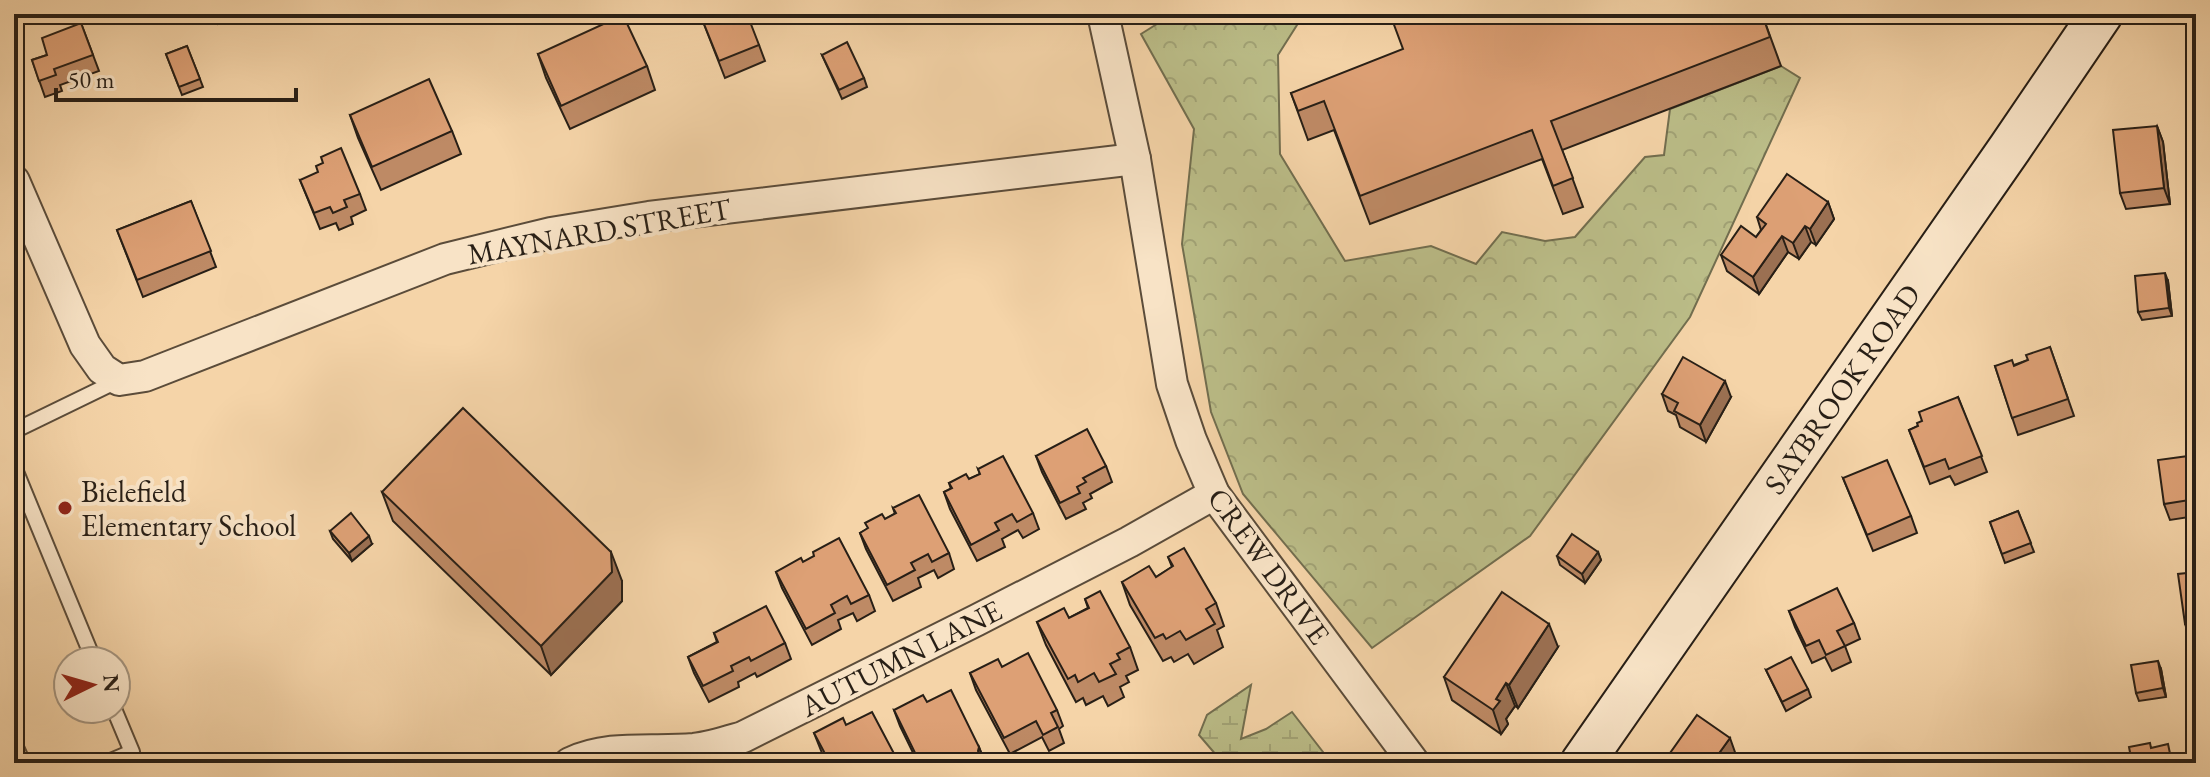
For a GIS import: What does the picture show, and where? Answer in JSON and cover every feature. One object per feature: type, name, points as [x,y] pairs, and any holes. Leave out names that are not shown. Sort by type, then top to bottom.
[{"type":"main road","name":"SAYBROOK ROAD","points":[[1582,763],[2101,14]]},
{"type":"street","name":"CREW DRIVE","points":[[1103,14],[1135,159],[1172,384],[1191,440],[1214,494],[1414,763]]},
{"type":"street","name":"MAYNARD STREET","points":[[119,380],[145,376],[445,259],[551,233],[649,217],[1135,159]]},
{"type":"street","points":[[14,181],[85,345],[102,369],[119,380]]},
{"type":"street","name":"AUTUMN LANE","points":[[570,763],[606,752],[693,749],[717,746],[743,737],[1129,542],[1214,494]]},
{"type":"lane","points":[[14,431],[119,380]]},
{"type":"lane","points":[[14,467],[87,645]]},
{"type":"lane","points":[[106,763],[132,752],[121,725]]},
{"type":"lane","points":[[14,743],[23,763]]},
{"type":"green space","points":[[1173,14],[1304,14],[1278,55],[1280,154],[1345,261],[1431,246],[1476,264],[1502,232],[1545,241],[1575,237],[1645,157],[1664,155],[1670,109],[1781,66],[1800,78],[1690,317],[1530,536],[1372,648],[1243,494],[1211,412],[1182,244],[1194,129],[1141,34]]},
{"type":"green space","points":[[1251,685],[1241,739],[1266,729],[1292,712],[1323,752],[1322,763],[1223,763],[1199,735],[1207,715]]},
{"type":"building","points":[[700,14],[747,14],[759,45],[719,61]]},
{"type":"building","points":[[1390,14],[1762,14],[1770,37],[1551,121],[1573,178],[1553,186],[1532,130],[1360,196],[1324,101],[1298,111],[1291,93],[1403,49]]},
{"type":"building","points":[[623,15],[647,66],[561,106],[538,54]]},
{"type":"building","points":[[81,23],[93,55],[54,69],[56,75],[39,81],[32,60],[47,55],[42,38]]},
{"type":"building","points":[[847,42],[864,78],[839,90],[822,55]]},
{"type":"building","points":[[187,46],[200,79],[179,87],[166,54]]},
{"type":"building","points":[[429,79],[452,131],[372,167],[350,115]]},
{"type":"building","points":[[2157,126],[2164,188],[2120,193],[2113,130]]},
{"type":"building","points":[[341,148],[360,194],[344,200],[347,207],[333,213],[330,207],[314,213],[300,180],[318,172],[316,166],[323,163],[321,157]]},
{"type":"building","points":[[1787,174],[1828,202],[1810,229],[1805,226],[1793,243],[1782,236],[1753,277],[1721,255],[1741,226],[1756,237],[1766,224],[1757,217]]},
{"type":"building","points":[[191,201],[211,251],[137,280],[117,230]]},
{"type":"building","points":[[2165,273],[2169,308],[2138,312],[2135,276]]},
{"type":"building","points":[[2050,347],[2068,399],[2012,418],[1995,366],[2012,360],[2014,366],[2028,360],[2026,355]]},
{"type":"building","points":[[1683,357],[1725,381],[1700,425],[1674,411],[1678,403],[1662,394]]},
{"type":"building","points":[[1958,397],[1982,456],[1949,469],[1945,459],[1924,467],[1909,430],[1922,421],[1919,412]]},
{"type":"building","points":[[463,408],[611,552],[612,572],[541,646],[382,492]]},
{"type":"building","points":[[1087,429],[1106,466],[1083,478],[1086,482],[1077,487],[1080,493],[1060,503],[1036,456]]},
{"type":"building","points":[[2196,455],[2196,499],[2164,504],[2158,460]]},
{"type":"building","points":[[1003,456],[1033,513],[1017,522],[1012,514],[995,523],[999,530],[971,545],[944,492],[952,488],[949,483],[966,474],[969,479],[980,474],[978,469]]},
{"type":"building","points":[[1887,460],[1911,516],[1867,535],[1843,478]]},
{"type":"building","points":[[919,495],[949,553],[932,562],[928,554],[911,563],[915,570],[887,585],[860,533],[868,528],[865,523],[882,514],[885,519],[896,513],[893,508]]},
{"type":"building","points":[[2018,511],[2031,543],[2002,554],[1990,522]]},
{"type":"building","points":[[351,513],[369,536],[349,553],[330,531]]},
{"type":"building","points":[[1572,534],[1598,552],[1582,574],[1557,556]]},
{"type":"building","points":[[839,538],[869,595],[851,604],[847,596],[831,605],[835,613],[806,629],[776,572],[801,558],[803,562],[814,556],[813,552]]},
{"type":"building","points":[[1184,548],[1216,603],[1206,609],[1215,624],[1186,640],[1180,631],[1166,639],[1163,634],[1155,638],[1122,582],[1149,566],[1156,577],[1173,566],[1168,557]]},
{"type":"building","points":[[2196,572],[2196,623],[2185,624],[2178,574]]},
{"type":"building","points":[[1837,588],[1854,623],[1837,631],[1845,646],[1826,655],[1819,640],[1806,646],[1789,611]]},
{"type":"building","points":[[1100,591],[1130,647],[1117,654],[1120,659],[1110,664],[1116,674],[1099,682],[1094,673],[1078,682],[1075,675],[1068,679],[1037,622],[1064,608],[1069,618],[1089,608],[1085,599]]},
{"type":"building","points":[[1502,592],[1549,624],[1509,685],[1506,683],[1496,699],[1500,701],[1493,710],[1444,677]]},
{"type":"building","points":[[766,606],[785,643],[751,661],[749,657],[731,666],[733,671],[703,686],[688,657],[718,642],[714,633]]},
{"type":"building","points":[[1028,653],[1057,710],[1051,713],[1058,727],[1043,735],[1036,721],[1004,738],[970,673],[998,659],[1002,667]]},
{"type":"building","points":[[1791,657],[1808,689],[1782,702],[1766,670]]},
{"type":"building","points":[[2158,661],[2163,688],[2136,693],[2131,665]]},
{"type":"building","points":[[951,690],[979,747],[983,763],[959,763],[958,759],[950,763],[920,763],[894,710],[923,695],[927,702]]},
{"type":"building","points":[[872,712],[899,763],[830,763],[814,733],[843,718],[846,725]]},
{"type":"building","points":[[1697,715],[1730,738],[1712,763],[1663,763]]},
{"type":"building","points":[[2190,734],[2196,734],[2196,759],[2194,759]]},
{"type":"building","points":[[2150,743],[2151,748],[2168,744],[2172,763],[2132,763],[2129,747]]},
{"type":"building","points":[[801,755],[805,763],[785,763]]},
{"type":"place","name":"Bielefield Elementary School","points":[[65,508]]}]
